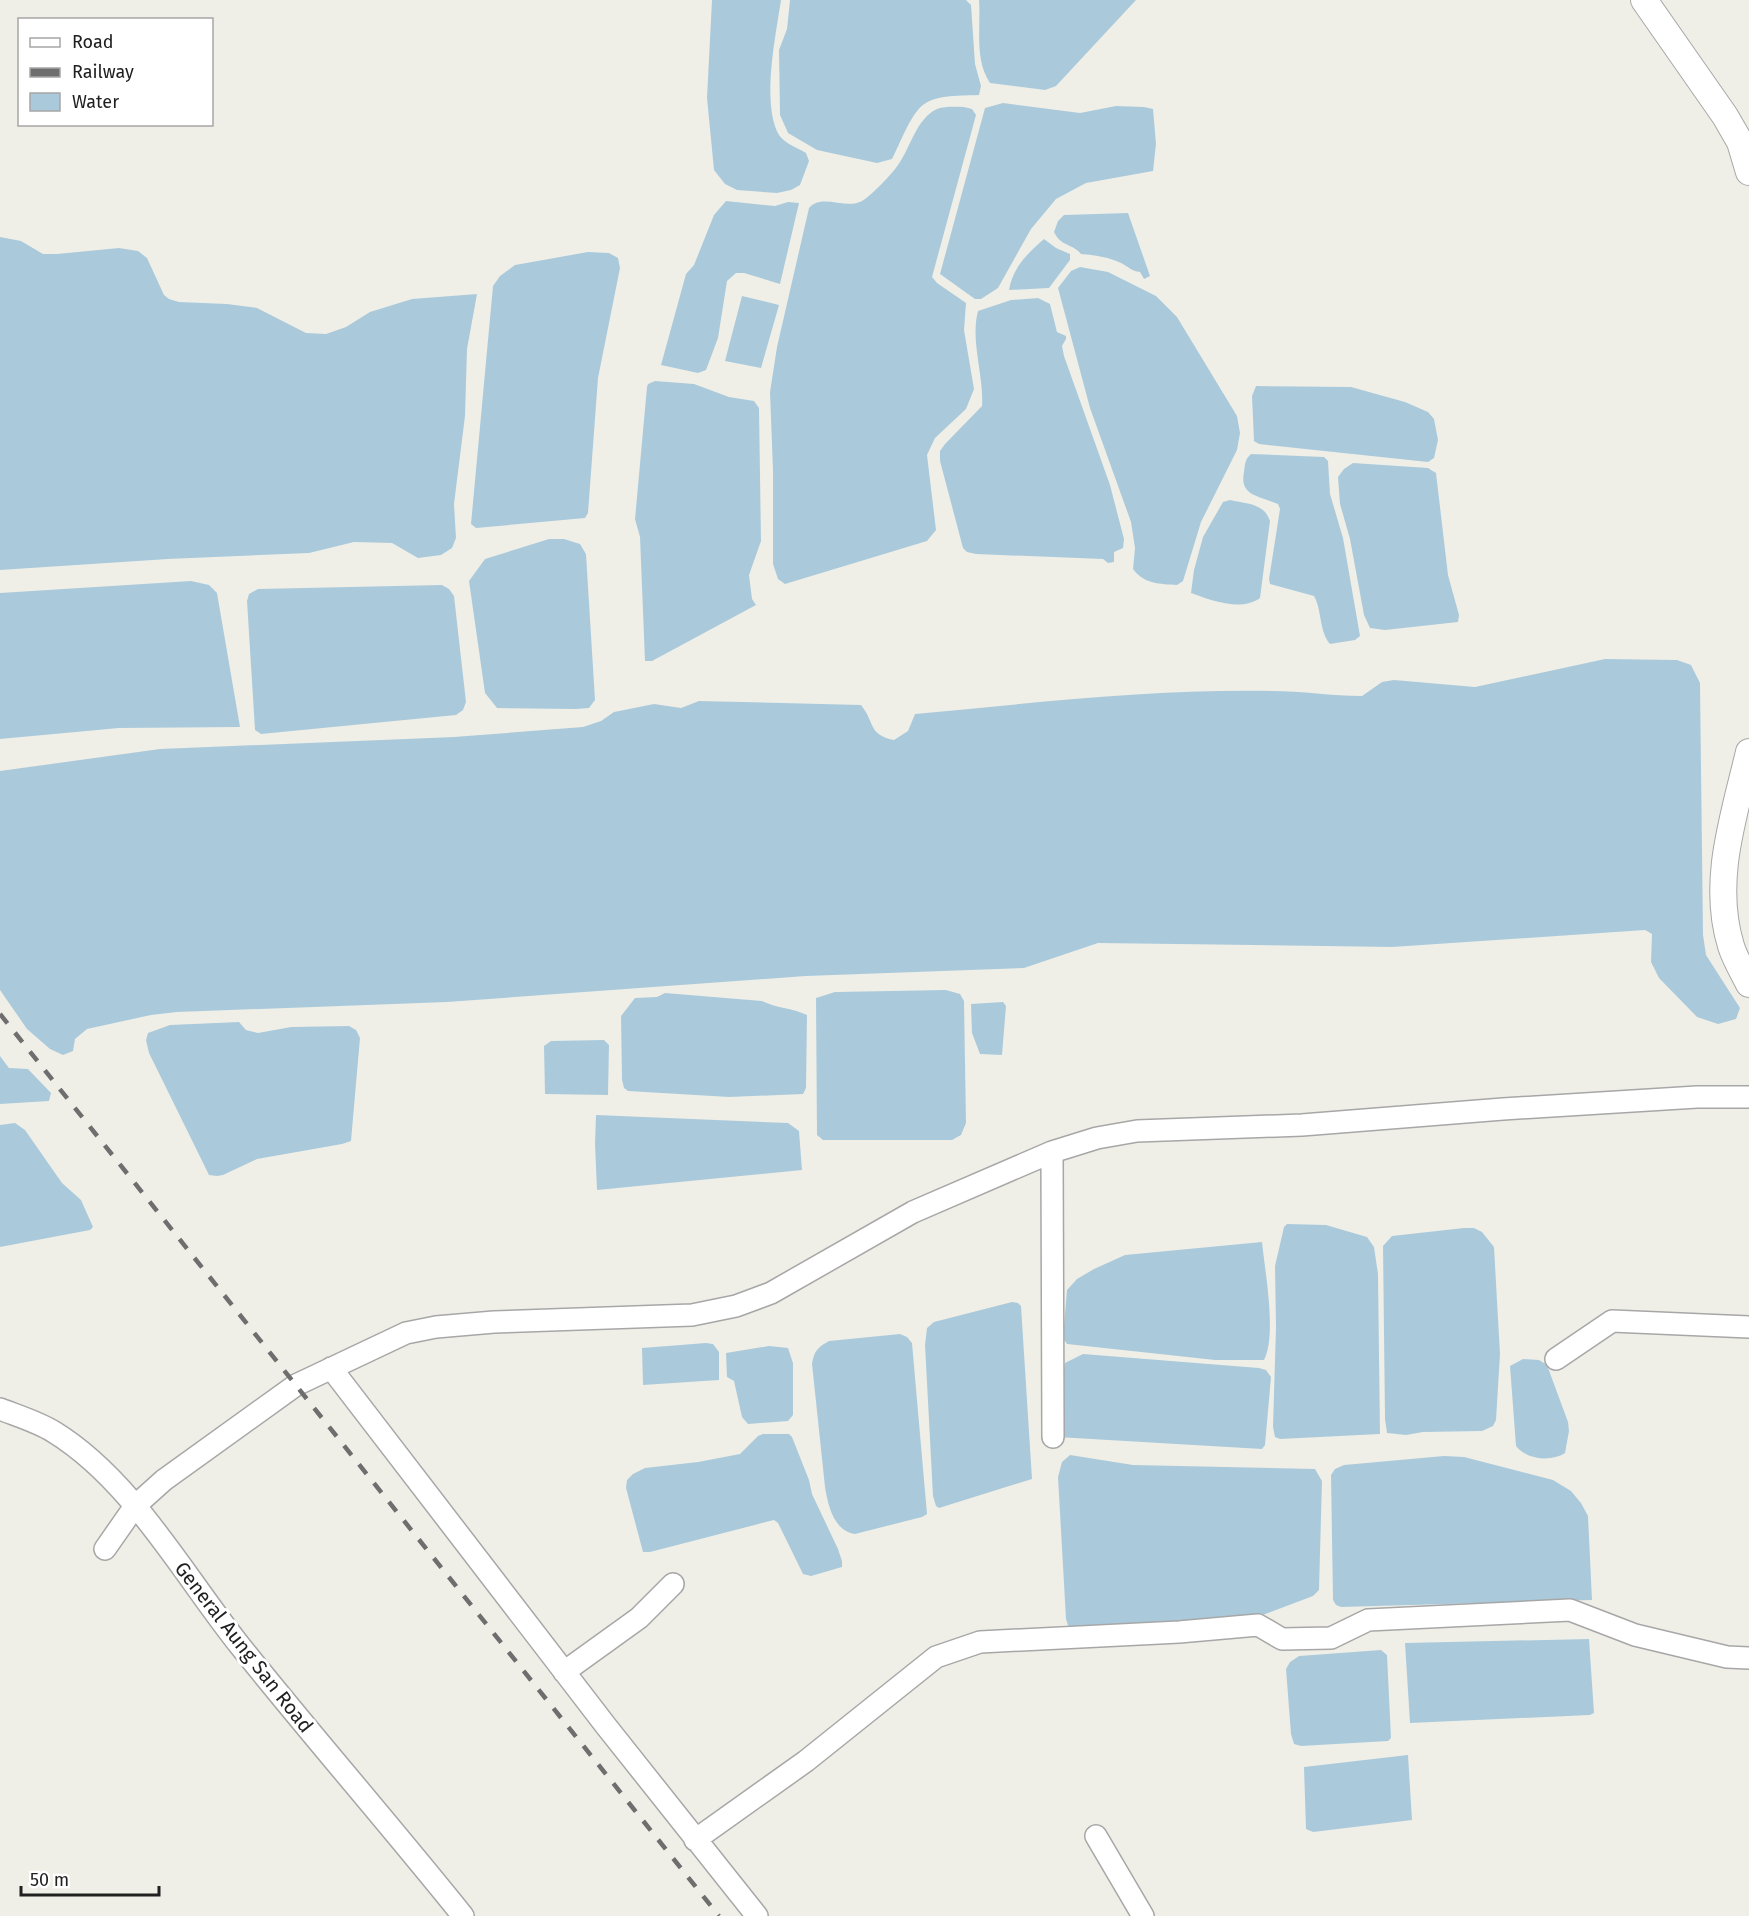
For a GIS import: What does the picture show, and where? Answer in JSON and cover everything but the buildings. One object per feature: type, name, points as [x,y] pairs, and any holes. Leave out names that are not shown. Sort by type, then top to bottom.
[{"type":"street","points":[[1644,0],[1725,116],[1740,142],[1749,172]]},
{"type":"street","points":[[1749,752],[1723,866],[1723,895],[1726,924],[1732,948],[1749,984]]},
{"type":"street","points":[[105,1549],[135,1506],[164,1480],[296,1385],[406,1333],[436,1327],[494,1322],[692,1315],[736,1306],[771,1293],[914,1212],[1052,1152],[1097,1138],[1137,1131],[1302,1125],[1503,1108],[1686,1097],[1749,1097]]},
{"type":"street","points":[[1052,1152],[1053,1437]]},
{"type":"street","points":[[1557,1359],[1612,1321],[1749,1327]]},
{"type":"street","points":[[331,1368],[564,1672],[757,1916]]},
{"type":"street","name":"General Aung San Road","points":[[0,1409],[52,1430],[71,1443],[87,1456],[135,1506],[240,1646],[463,1916]]},
{"type":"street","points":[[564,1672],[639,1618],[673,1584]]},
{"type":"street","points":[[696,1840],[806,1761],[936,1657],[980,1642],[1179,1632],[1258,1625],[1282,1639],[1331,1638],[1368,1620],[1570,1610],[1635,1635],[1727,1657],[1749,1658]]},
{"type":"street","points":[[1096,1836],[1143,1916]]},
{"type":"water","points":[[712,0],[781,0],[771,69],[771,106],[774,122],[781,138],[806,153],[809,161],[800,185],[791,190],[777,193],[737,190],[725,184],[714,170],[707,98]]},
{"type":"water","points":[[790,0],[966,0],[971,5],[975,64],[981,86],[979,95],[942,97],[923,105],[910,123],[892,159],[877,163],[817,150],[788,133],[780,115],[779,50],[787,29]]},
{"type":"water","points":[[979,0],[1136,0],[1056,86],[1045,90],[990,83],[980,54]]},
{"type":"water","points":[[1003,103],[1080,113],[1116,106],[1153,109],[1156,144],[1153,171],[1086,183],[1056,199],[1031,229],[998,288],[981,299],[975,299],[940,274],[985,108]]},
{"type":"water","points":[[940,108],[972,109],[976,115],[932,277],[966,303],[964,330],[974,389],[966,409],[935,438],[927,455],[936,530],[927,541],[785,584],[778,579],[773,564],[770,392],[777,347],[809,208],[821,202],[849,204],[862,201],[876,190],[895,169],[924,119]]},
{"type":"water","points":[[726,201],[775,206],[788,202],[799,203],[780,284],[744,273],[736,273],[727,281],[718,338],[706,370],[698,373],[661,365],[686,274],[694,265],[714,215]]},
{"type":"water","points":[[1128,213],[1150,276],[1144,279],[1140,272],[1124,264],[1081,254],[1063,243],[1054,232],[1058,221],[1064,215]]},
{"type":"water","points":[[0,237],[21,241],[43,254],[119,248],[138,251],[147,258],[164,295],[169,299],[179,302],[257,308],[306,333],[326,334],[346,327],[370,312],[412,299],[477,294],[467,349],[465,416],[454,504],[456,538],[452,548],[441,555],[418,558],[392,543],[354,542],[309,553],[0,570]]},
{"type":"water","points":[[1044,239],[1070,254],[1070,260],[1049,288],[1009,290],[1017,268]]},
{"type":"water","points":[[588,252],[609,253],[618,258],[620,268],[598,378],[588,513],[585,518],[476,528],[471,524],[493,286],[500,276],[515,265]]},
{"type":"water","points":[[1080,267],[1108,272],[1156,296],[1177,317],[1237,416],[1240,433],[1237,450],[1201,522],[1183,581],[1177,585],[1147,580],[1133,569],[1135,548],[1131,522],[1090,408],[1058,288],[1071,271]]},
{"type":"water","points":[[742,296],[779,305],[761,368],[725,361]]},
{"type":"water","points":[[1038,298],[1050,304],[1057,332],[1066,336],[1062,346],[1064,356],[1110,485],[1124,539],[1123,548],[1114,552],[1114,562],[1108,563],[1103,559],[976,554],[967,552],[963,548],[940,461],[940,451],[982,406],[976,346],[978,311],[1011,300]]},
{"type":"water","points":[[655,381],[694,384],[729,397],[754,401],[759,408],[761,541],[749,575],[752,599],[756,605],[652,661],[645,661],[640,537],[635,519],[647,387]]},
{"type":"water","points":[[1256,386],[1351,387],[1405,402],[1428,412],[1434,419],[1438,440],[1434,458],[1428,462],[1259,444],[1254,441],[1252,396]]},
{"type":"water","points":[[1251,454],[1324,457],[1328,461],[1330,494],[1343,538],[1360,636],[1355,640],[1330,644],[1324,633],[1314,596],[1270,584],[1280,509],[1278,504],[1252,494],[1245,486],[1243,480],[1245,464]]},
{"type":"water","points":[[1353,463],[1428,468],[1436,473],[1448,575],[1459,615],[1458,622],[1385,630],[1370,628],[1364,615],[1350,539],[1340,504],[1338,477]]},
{"type":"water","points":[[1230,500],[1259,508],[1264,511],[1270,521],[1260,598],[1244,604],[1226,603],[1191,593],[1194,570],[1203,537],[1223,502]]},
{"type":"water","points":[[549,539],[564,539],[580,544],[586,554],[595,700],[589,708],[497,708],[485,693],[469,581],[485,559]]},
{"type":"water","points":[[191,581],[209,585],[217,593],[240,727],[119,728],[0,739],[0,593]]},
{"type":"water","points":[[442,585],[454,596],[466,702],[463,710],[456,715],[261,734],[255,730],[247,601],[249,594],[258,589]]},
{"type":"water","points":[[1605,659],[1677,660],[1691,665],[1700,683],[1703,935],[1706,955],[1740,1008],[1736,1019],[1718,1024],[1697,1017],[1659,978],[1651,962],[1652,934],[1645,930],[1392,947],[1098,943],[1024,968],[806,976],[447,1002],[177,1012],[151,1015],[87,1029],[75,1039],[73,1051],[63,1055],[50,1049],[27,1029],[0,990],[0,771],[160,749],[454,737],[583,727],[601,721],[614,712],[654,704],[681,708],[699,701],[861,705],[876,731],[894,740],[908,731],[915,714],[1182,692],[1283,691],[1362,696],[1382,682],[1394,680],[1475,687]]},
{"type":"water","points":[[946,990],[960,994],[964,1001],[966,1123],[961,1135],[952,1140],[823,1140],[817,1135],[816,998],[835,992]]},
{"type":"water","points":[[665,993],[762,1001],[807,1015],[806,1088],[803,1094],[729,1097],[628,1091],[624,1088],[622,1080],[621,1016],[635,998],[657,997]]},
{"type":"water","points":[[1003,1002],[1006,1006],[1002,1055],[980,1054],[972,1033],[971,1004]]},
{"type":"water","points":[[239,1022],[246,1030],[258,1033],[291,1027],[349,1026],[356,1030],[360,1038],[351,1141],[257,1159],[223,1175],[209,1175],[149,1053],[146,1040],[148,1033],[170,1025]]},
{"type":"water","points":[[604,1040],[609,1045],[608,1095],[545,1094],[544,1046],[551,1041]]},
{"type":"water","points":[[0,1056],[9,1068],[28,1069],[51,1093],[49,1101],[0,1104]]},
{"type":"water","points":[[596,1115],[788,1123],[799,1131],[802,1170],[597,1190]]},
{"type":"water","points":[[15,1123],[25,1130],[62,1183],[81,1200],[93,1227],[90,1230],[0,1247],[0,1125]]},
{"type":"water","points":[[1287,1224],[1326,1225],[1367,1237],[1374,1247],[1378,1274],[1380,1434],[1280,1439],[1275,1437],[1273,1427],[1275,1266],[1284,1227]]},
{"type":"water","points":[[1474,1228],[1482,1232],[1494,1247],[1500,1354],[1496,1420],[1493,1426],[1482,1431],[1423,1432],[1406,1435],[1387,1433],[1383,1246],[1392,1236]]},
{"type":"water","points":[[1262,1242],[1270,1320],[1268,1349],[1264,1360],[1215,1360],[1067,1344],[1063,1338],[1067,1290],[1077,1279],[1094,1269],[1125,1255]]},
{"type":"water","points":[[1012,1302],[1021,1306],[1032,1479],[939,1508],[933,1496],[925,1345],[927,1328],[934,1322]]},
{"type":"water","points":[[900,1334],[912,1343],[927,1514],[855,1534],[848,1532],[837,1523],[828,1502],[812,1364],[817,1350],[829,1341]]},
{"type":"water","points":[[713,1344],[719,1352],[719,1380],[643,1385],[642,1348]]},
{"type":"water","points":[[769,1346],[788,1348],[793,1363],[793,1415],[788,1421],[748,1424],[742,1417],[734,1381],[727,1377],[726,1353]]},
{"type":"water","points":[[1083,1354],[1266,1370],[1271,1377],[1265,1445],[1262,1449],[1057,1437],[1055,1434],[1065,1363]]},
{"type":"water","points":[[1523,1359],[1539,1360],[1547,1365],[1568,1422],[1569,1431],[1565,1453],[1559,1456],[1533,1457],[1516,1446],[1510,1366]]},
{"type":"water","points":[[763,1434],[789,1434],[792,1437],[809,1480],[812,1494],[838,1549],[842,1567],[811,1576],[803,1574],[778,1523],[774,1520],[643,1552],[626,1488],[627,1480],[633,1474],[645,1468],[740,1454]]},
{"type":"water","points":[[1070,1455],[1133,1465],[1315,1469],[1322,1481],[1319,1590],[1313,1596],[1242,1623],[1069,1628],[1066,1619],[1058,1477],[1062,1462]]},
{"type":"water","points":[[1444,1456],[1464,1457],[1553,1480],[1571,1491],[1588,1516],[1592,1600],[1341,1607],[1336,1605],[1333,1600],[1331,1475],[1335,1469],[1344,1465]]},
{"type":"water","points":[[1589,1639],[1594,1713],[1590,1715],[1410,1723],[1405,1643]]},
{"type":"water","points":[[1381,1650],[1387,1655],[1391,1738],[1388,1741],[1301,1746],[1294,1744],[1291,1734],[1286,1669],[1290,1662],[1299,1656]]},
{"type":"water","points":[[1408,1755],[1412,1820],[1313,1832],[1306,1829],[1304,1767]]},
{"type":"railway","points":[[0,1014],[719,1916]]}]
